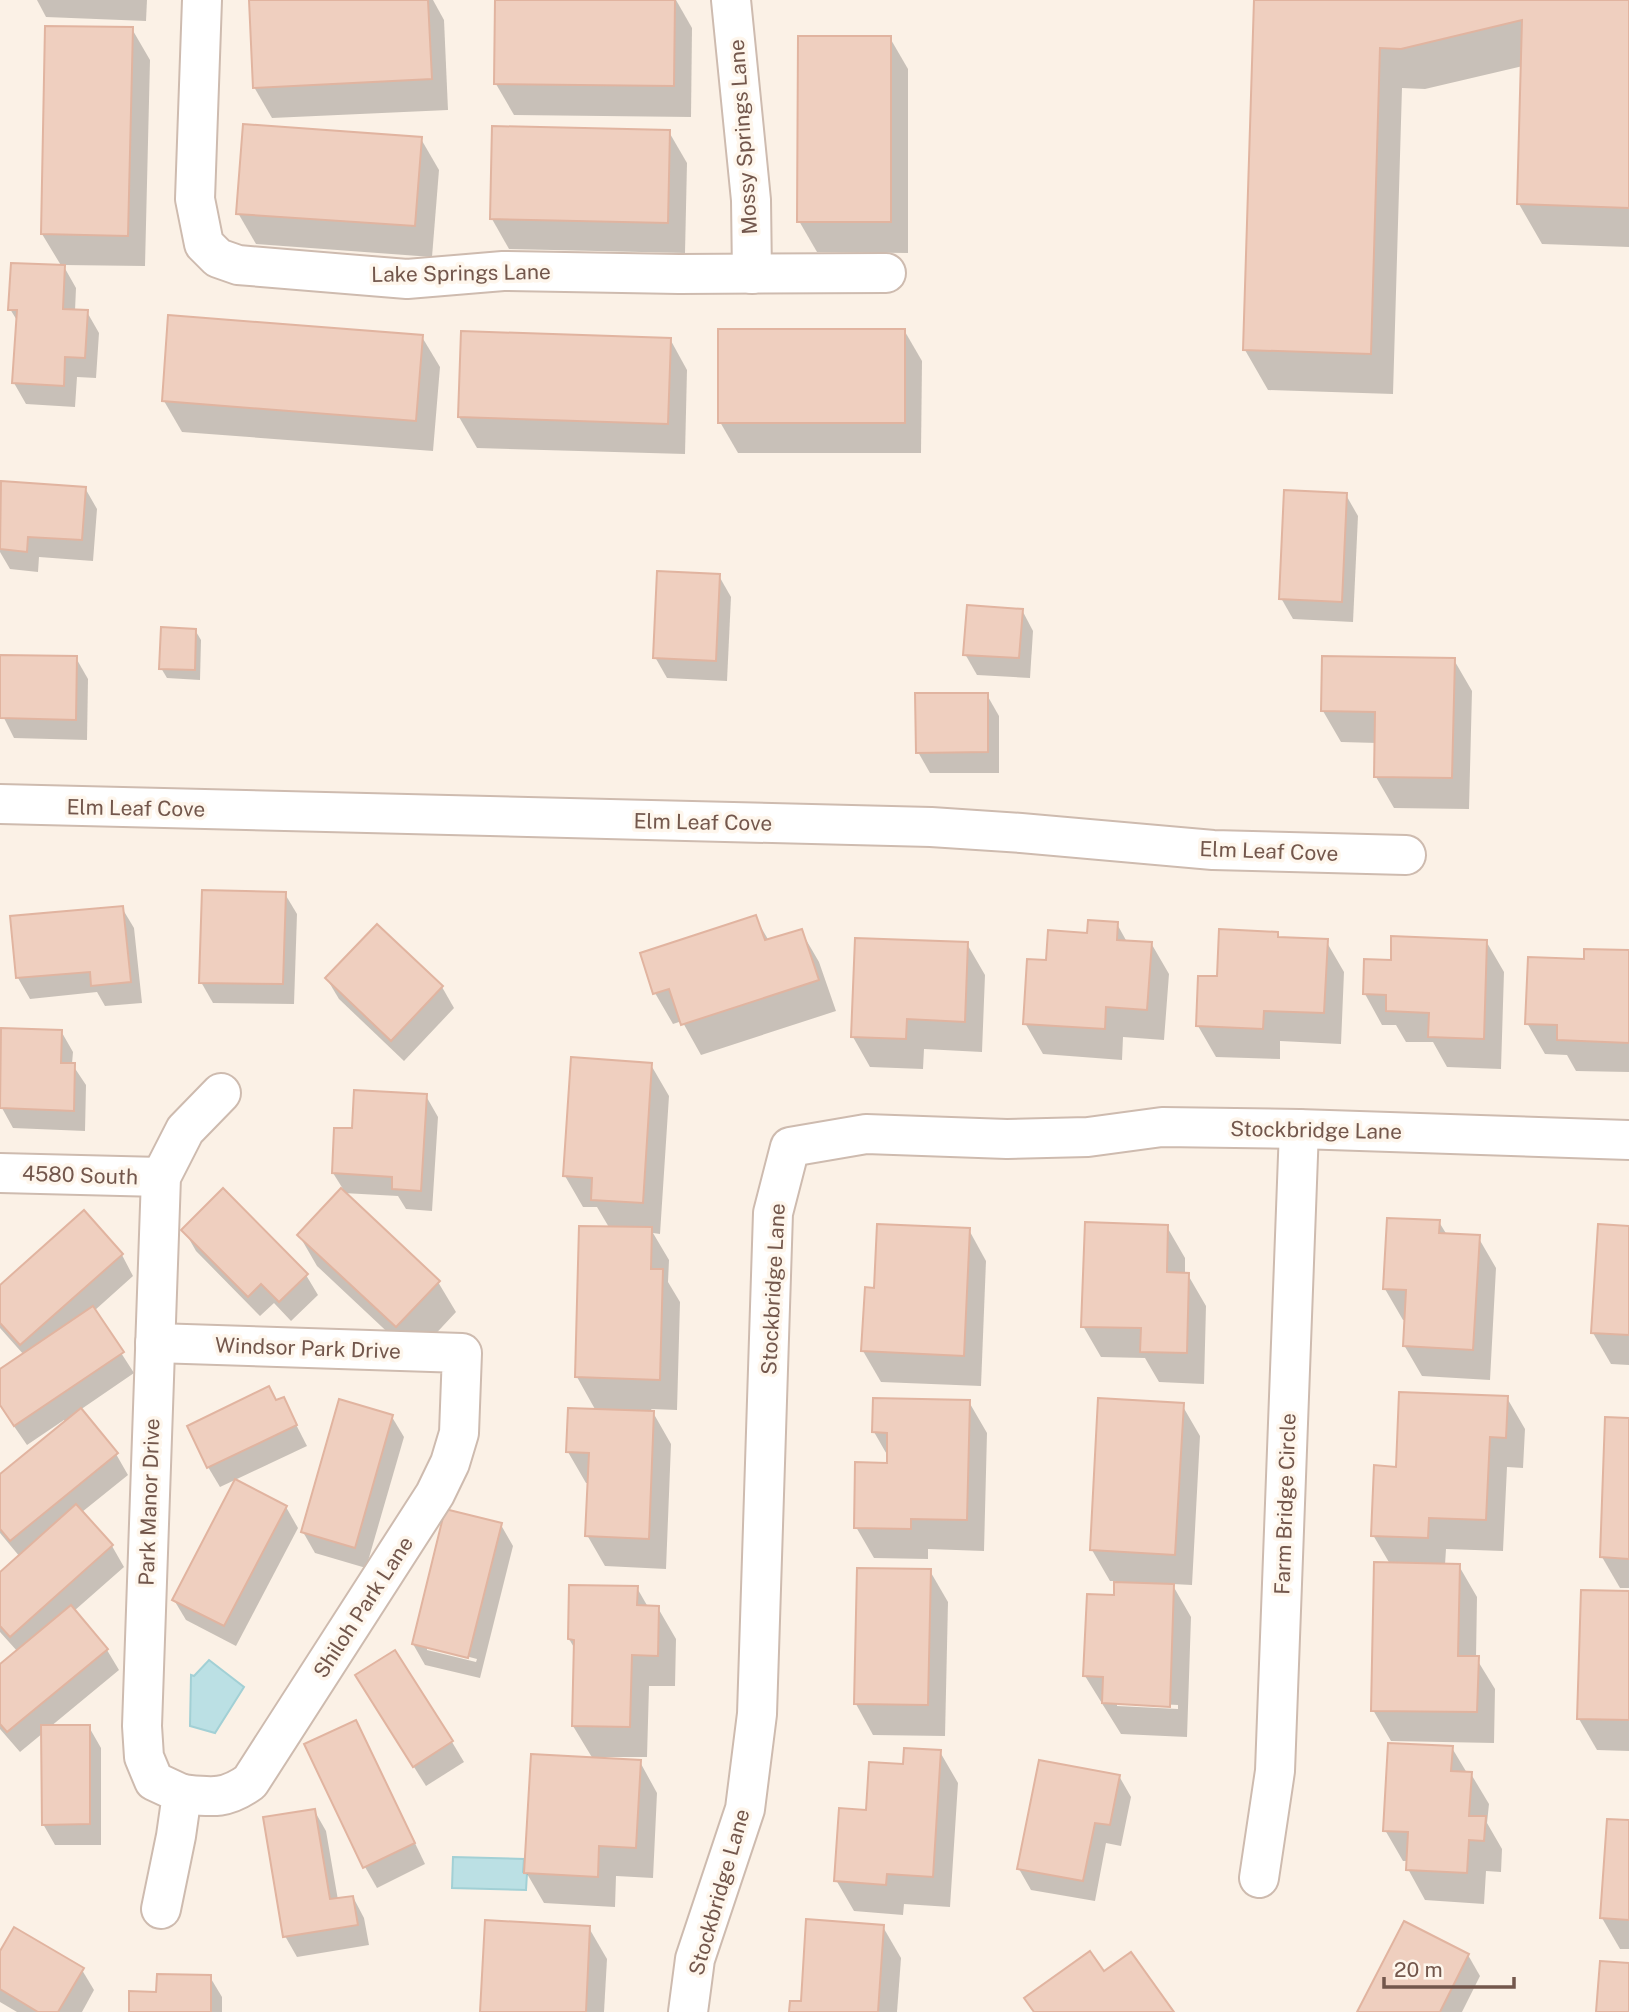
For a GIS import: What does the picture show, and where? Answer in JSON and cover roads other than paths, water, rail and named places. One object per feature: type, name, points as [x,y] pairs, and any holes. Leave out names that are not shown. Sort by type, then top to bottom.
[{"type":"street","name":"Lake Springs Lane","points":[[202,0],[195,199],[204,244],[218,258],[238,265],[407,279],[503,271],[886,273]]},
{"type":"street","name":"Mossy Springs Lane","points":[[731,0],[751,200],[752,274]]},
{"type":"street","name":"Elm Leaf Cove","points":[[0,804],[931,827],[1213,850],[1406,855]]},
{"type":"street","name":"Park Manor Drive","points":[[182,1794],[155,1781],[144,1757],[142,1726],[161,1177],[185,1130],[221,1093]]},
{"type":"street","name":"Stockbridge Lane","points":[[688,2012],[695,1959],[745,1809],[757,1714],[773,1213],[790,1147],[866,1134],[1007,1139],[1088,1138],[1162,1127],[1629,1140]]},
{"type":"street","name":"Farm Bridge Circle","points":[[1259,1878],[1275,1771],[1300,1129]]},
{"type":"street","name":"4580 South","points":[[0,1172],[161,1177]]},
{"type":"street","name":"Windsor Park Drive","points":[[155,1343],[462,1353]]},
{"type":"street","name":"Shiloh Park Lane","points":[[182,1794],[215,1797],[234,1793],[250,1782],[436,1494],[450,1463],[459,1433],[462,1353]]},
{"type":"street","points":[[161,1909],[182,1794]]},
{"type":"water","points":[[209,1660],[244,1687],[215,1733],[190,1726],[191,1675],[194,1676]]},
{"type":"water","points":[[453,1857],[524,1859],[526,1890],[452,1888]]}]
